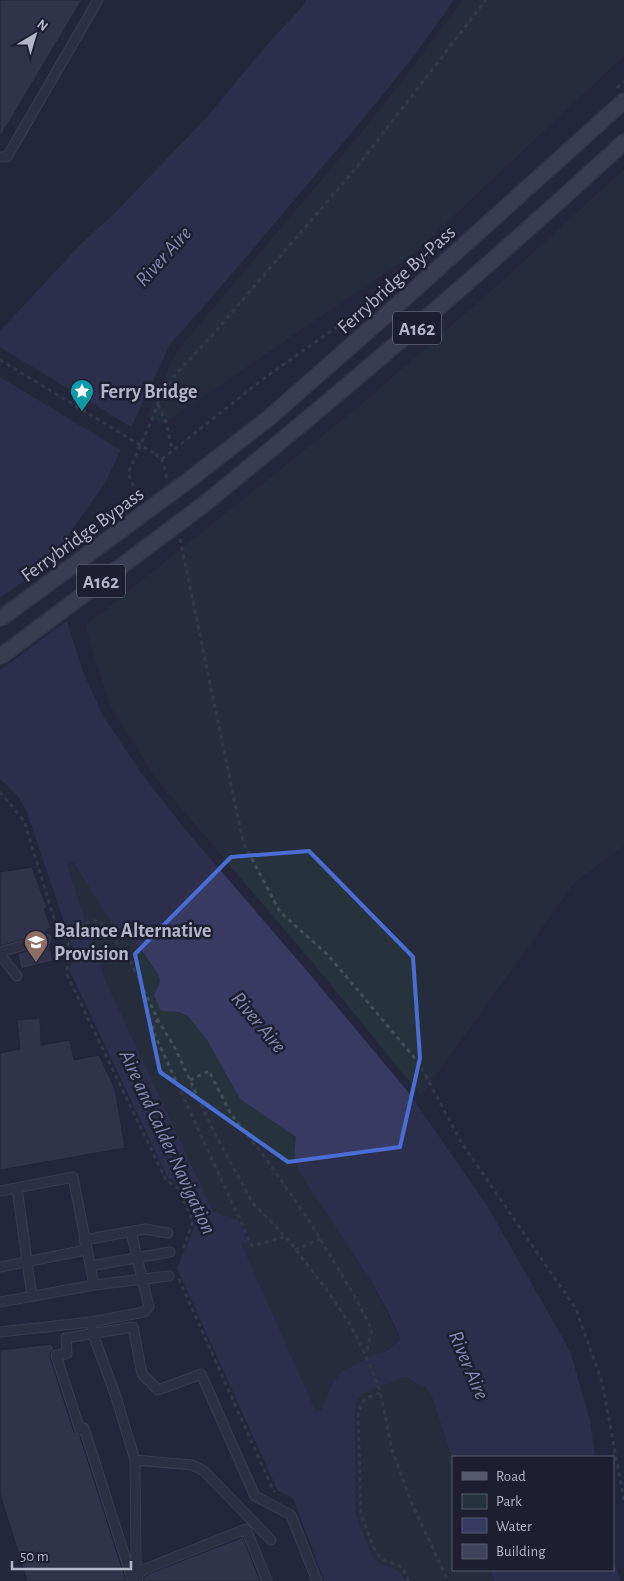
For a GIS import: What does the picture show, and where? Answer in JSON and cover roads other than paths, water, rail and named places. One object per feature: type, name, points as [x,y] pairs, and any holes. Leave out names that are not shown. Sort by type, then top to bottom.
[{"type":"main road","name":"Ferrybridge By-Pass","points":[[189,480],[270,417],[401,302],[620,94]]},
{"type":"main road","name":"A162","points":[[0,657],[203,505],[282,441],[522,236],[624,142]]},
{"type":"main road","name":"Ferrybridge Bypass","points":[[0,619],[189,480]]},
{"type":"lane","points":[[0,157],[7,156],[98,0]]},
{"type":"lane","points":[[17,976],[0,954],[46,939]]},
{"type":"lane","points":[[0,1191],[73,1177],[94,1285]]},
{"type":"lane","points":[[17,1188],[32,1297]]},
{"type":"lane","points":[[0,1267],[144,1229],[168,1233]]},
{"type":"lane","points":[[0,1332],[91,1322],[144,1312],[149,1304],[132,1232]]},
{"type":"lane","points":[[90,1266],[170,1252]]},
{"type":"lane","points":[[0,1302],[94,1285],[170,1276]]},
{"type":"lane","points":[[91,1322],[93,1334],[116,1396],[135,1460],[136,1562],[138,1578]]},
{"type":"lane","points":[[267,1581],[246,1529],[146,1569],[138,1578],[132,1579],[84,1428],[80,1430],[56,1355],[67,1354],[66,1338],[133,1327],[142,1374],[158,1390],[201,1374],[255,1496],[291,1515],[317,1581]]},
{"type":"lane","points":[[135,1460],[192,1465],[204,1471],[271,1540]]},
{"type":"water","points":[[306,0],[454,0],[410,61],[356,127],[170,344],[106,481],[62,544],[68,625],[83,672],[103,716],[141,773],[184,828],[409,1093],[487,1206],[570,1351],[590,1421],[595,1456],[452,1456],[452,1458],[432,1396],[425,1386],[417,1384],[407,1377],[403,1377],[362,1394],[357,1400],[355,1413],[355,1512],[373,1559],[382,1565],[399,1571],[405,1581],[324,1581],[294,1500],[278,1491],[177,1268],[194,1228],[195,1217],[188,1197],[180,1183],[168,1178],[69,969],[76,957],[27,812],[18,796],[0,779],[0,331],[82,243],[114,214],[207,117],[265,47],[302,7]],"holes":[[[70,862],[74,863],[117,931],[127,932],[159,976],[160,982],[154,995],[161,1011],[179,1012],[188,1016],[207,1040],[240,1099],[296,1137],[294,1150],[299,1170],[367,1275],[394,1323],[401,1340],[387,1351],[342,1371],[333,1383],[321,1410],[315,1410],[244,1250],[241,1243],[248,1242],[238,1220],[212,1209],[105,980],[67,866]]]},
{"type":"water","points":[[614,1564],[621,1581],[495,1581],[490,1571],[614,1571]]},
{"type":"place","name":"Ferry Bridge","points":[[82,412]]},
{"type":"place","name":"Balance Alternative Provision","points":[[36,963]]},
{"type":"water label","name":"River Aire","points":[[163,256]]},
{"type":"water label","name":"River Aire","points":[[259,1022]]},
{"type":"water label","name":"Aire and Calder Navigation","points":[[168,1142]]},
{"type":"water label","name":"River Aire","points":[[469,1365]]}]
